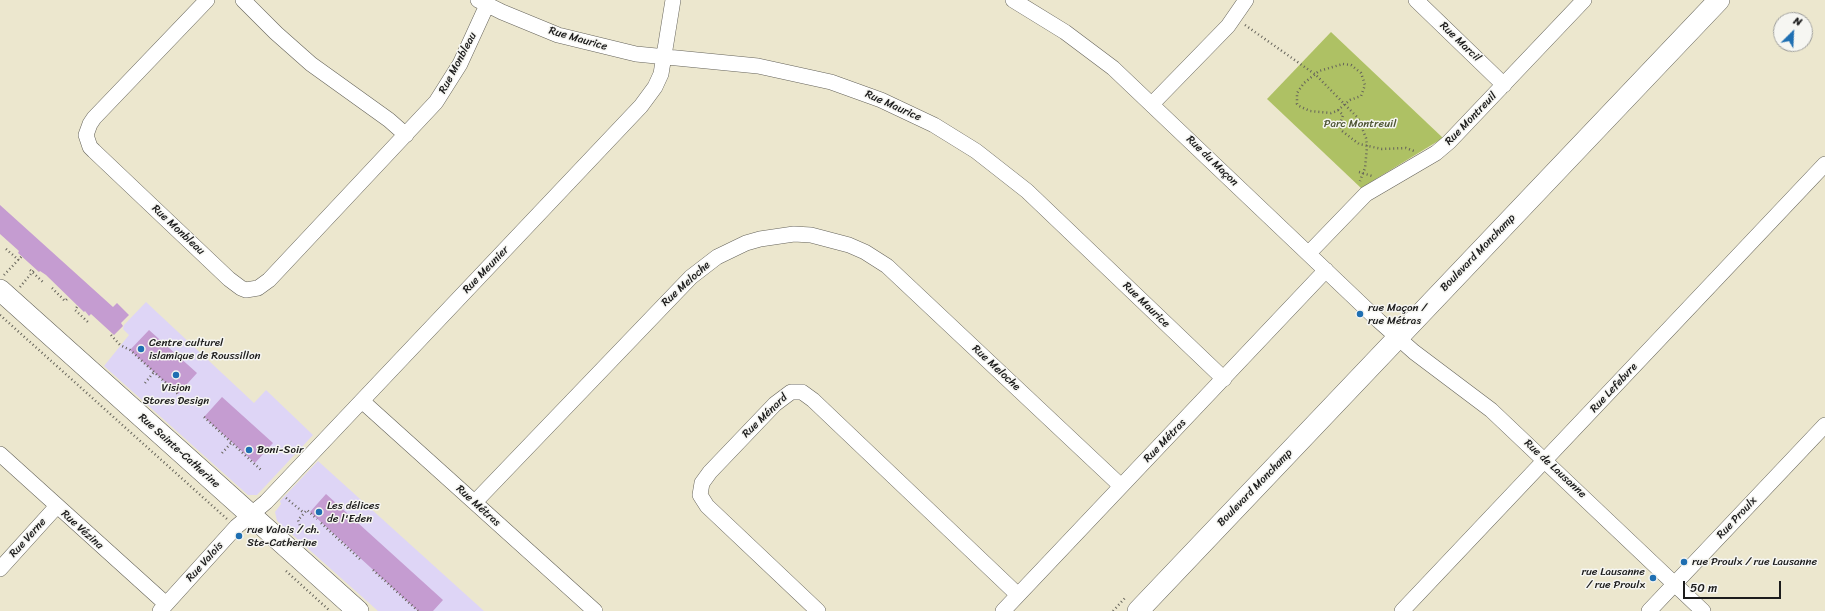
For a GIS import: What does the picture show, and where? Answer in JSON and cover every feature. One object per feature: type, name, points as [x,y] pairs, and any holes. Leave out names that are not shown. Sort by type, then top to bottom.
[{"type":"street","name":"Rue Monbleau","points":[[207,0],[94,118],[86,135],[90,147],[94,152],[241,288],[246,290],[258,288],[269,280],[423,117],[445,90],[460,64],[483,2]]},
{"type":"street","points":[[243,0],[276,33],[311,64],[389,120],[406,135]]},
{"type":"street","name":"Rue Meunier","points":[[251,515],[266,502],[641,106],[655,87],[661,74],[673,0]]},
{"type":"street","name":"Rue du Maçon","points":[[1014,0],[1087,48],[1113,68],[1397,337]]},
{"type":"street","points":[[1152,104],[1228,26],[1246,0]]},
{"type":"street","name":"Rue Marcil","points":[[1416,0],[1504,84]]},
{"type":"street","name":"Rue Montreuil","points":[[1309,253],[1366,194],[1443,148],[1584,0]]},
{"type":"street","name":"Boulevard Monchamp","points":[[1138,611],[1719,0]]},
{"type":"street","name":"Rue Maurice","points":[[483,2],[558,35],[636,54],[758,66],[810,76],[863,93],[934,125],[976,151],[1027,191],[1224,379]]},
{"type":"street","name":"Rue Lefebvre","points":[[1402,611],[1825,164]]},
{"type":"street","name":"Rue Meloche","points":[[475,502],[690,277],[717,257],[746,243],[770,237],[794,234],[818,237],[849,245],[865,252],[887,266],[1122,486]]},
{"type":"street","name":"Rue Métras","points":[[1003,611],[1326,270]]},
{"type":"street","name":"Rue Sainte-Catherine","points":[[7,286],[251,515],[358,611]]},
{"type":"street","name":"Rue de Lausanne","points":[[1397,337],[1433,366],[1474,395],[1545,460],[1703,611]]},
{"type":"street","name":"Rue Ménard","points":[[818,611],[708,506],[700,495],[702,482],[710,472],[775,404],[790,392],[802,392],[813,400],[1018,595]]},
{"type":"street","name":"Rue Métras","points":[[362,401],[595,611]]},
{"type":"street","name":"Rue Proulx","points":[[1649,611],[1825,425]]},
{"type":"street","name":"Rue Vézina","points":[[0,454],[57,506],[163,608]]},
{"type":"street","name":"Rue Verne","points":[[0,569],[57,506]]},
{"type":"street","name":"Rue Valois","points":[[163,608],[236,527],[251,515]]},
{"type":"path","points":[[1240,22],[1327,83],[1359,119],[1366,138],[1367,146],[1364,172],[1359,172]]},
{"type":"path","points":[[1339,65],[1351,65],[1358,69],[1364,79],[1364,92],[1359,98],[1350,100],[1346,104],[1331,113],[1321,113],[1299,106],[1297,93],[1304,83],[1314,74],[1339,65]]},
{"type":"path","points":[[1338,110],[1343,115],[1340,124],[1344,134],[1359,144],[1382,149],[1406,148],[1417,155]]},
{"type":"path","points":[[6,249],[19,261]]},
{"type":"path","points":[[7,286],[22,256]]},
{"type":"path","points":[[7,286],[36,269]]},
{"type":"path","points":[[30,270],[44,283]]},
{"type":"path","points":[[52,288],[65,301],[68,298]]},
{"type":"path","points":[[77,307],[75,310],[89,324]]},
{"type":"path","name":"Rue Sainte-Catherine","points":[[0,315],[228,520]]},
{"type":"path","points":[[111,335],[120,345],[130,350],[178,394]]},
{"type":"path","points":[[145,383],[154,372]]},
{"type":"path","points":[[204,417],[261,470]]},
{"type":"path","points":[[222,453],[232,442]]},
{"type":"path","points":[[282,500],[285,497],[304,513]]},
{"type":"path","points":[[301,529],[298,520],[307,510],[318,519]]},
{"type":"path","points":[[321,523],[362,561]]},
{"type":"path","points":[[285,570],[330,611]]},
{"type":"path","points":[[372,570],[418,611]]},
{"type":"shaded area","points":[[146,302],[254,403],[266,390],[313,435],[257,495],[248,495],[104,366],[129,335],[123,329],[124,325]]},
{"type":"shaded area","points":[[318,461],[484,611],[378,611],[277,521],[275,512],[281,504],[280,501]]},
{"type":"green space","name":"Parc Montreuil","points":[[1331,32],[1443,138],[1361,188],[1267,99]]},
{"type":"building","points":[[0,205],[113,307],[117,303],[129,315],[121,323],[123,326],[114,335],[91,314],[89,316],[85,311],[84,312],[46,275],[40,271],[39,272],[18,253],[19,251],[0,234]]},
{"type":"building","points":[[149,330],[197,373],[178,394],[130,350]]},
{"type":"building","points":[[222,397],[273,443],[255,463],[204,417]]},
{"type":"building","points":[[326,494],[443,600],[433,611],[418,611],[310,512]]},
{"type":"place","name":"rue Maçon / rue Métras","points":[[1360,314]]},
{"type":"place","name":"Centre culturel islamique de Roussillon","points":[[141,349]]},
{"type":"place","name":"Vision Stores Design","points":[[176,375]]},
{"type":"place","name":"Boni-Soir","points":[[249,450]]},
{"type":"place","name":"Les délices de l'Eden","points":[[319,512]]},
{"type":"place","name":"rue Valois / ch. Ste-Catherine","points":[[239,536]]},
{"type":"place","name":"rue Proulx / rue Lausanne","points":[[1684,562]]},
{"type":"place","name":"rue Lausanne / rue Proulx","points":[[1653,578]]}]
